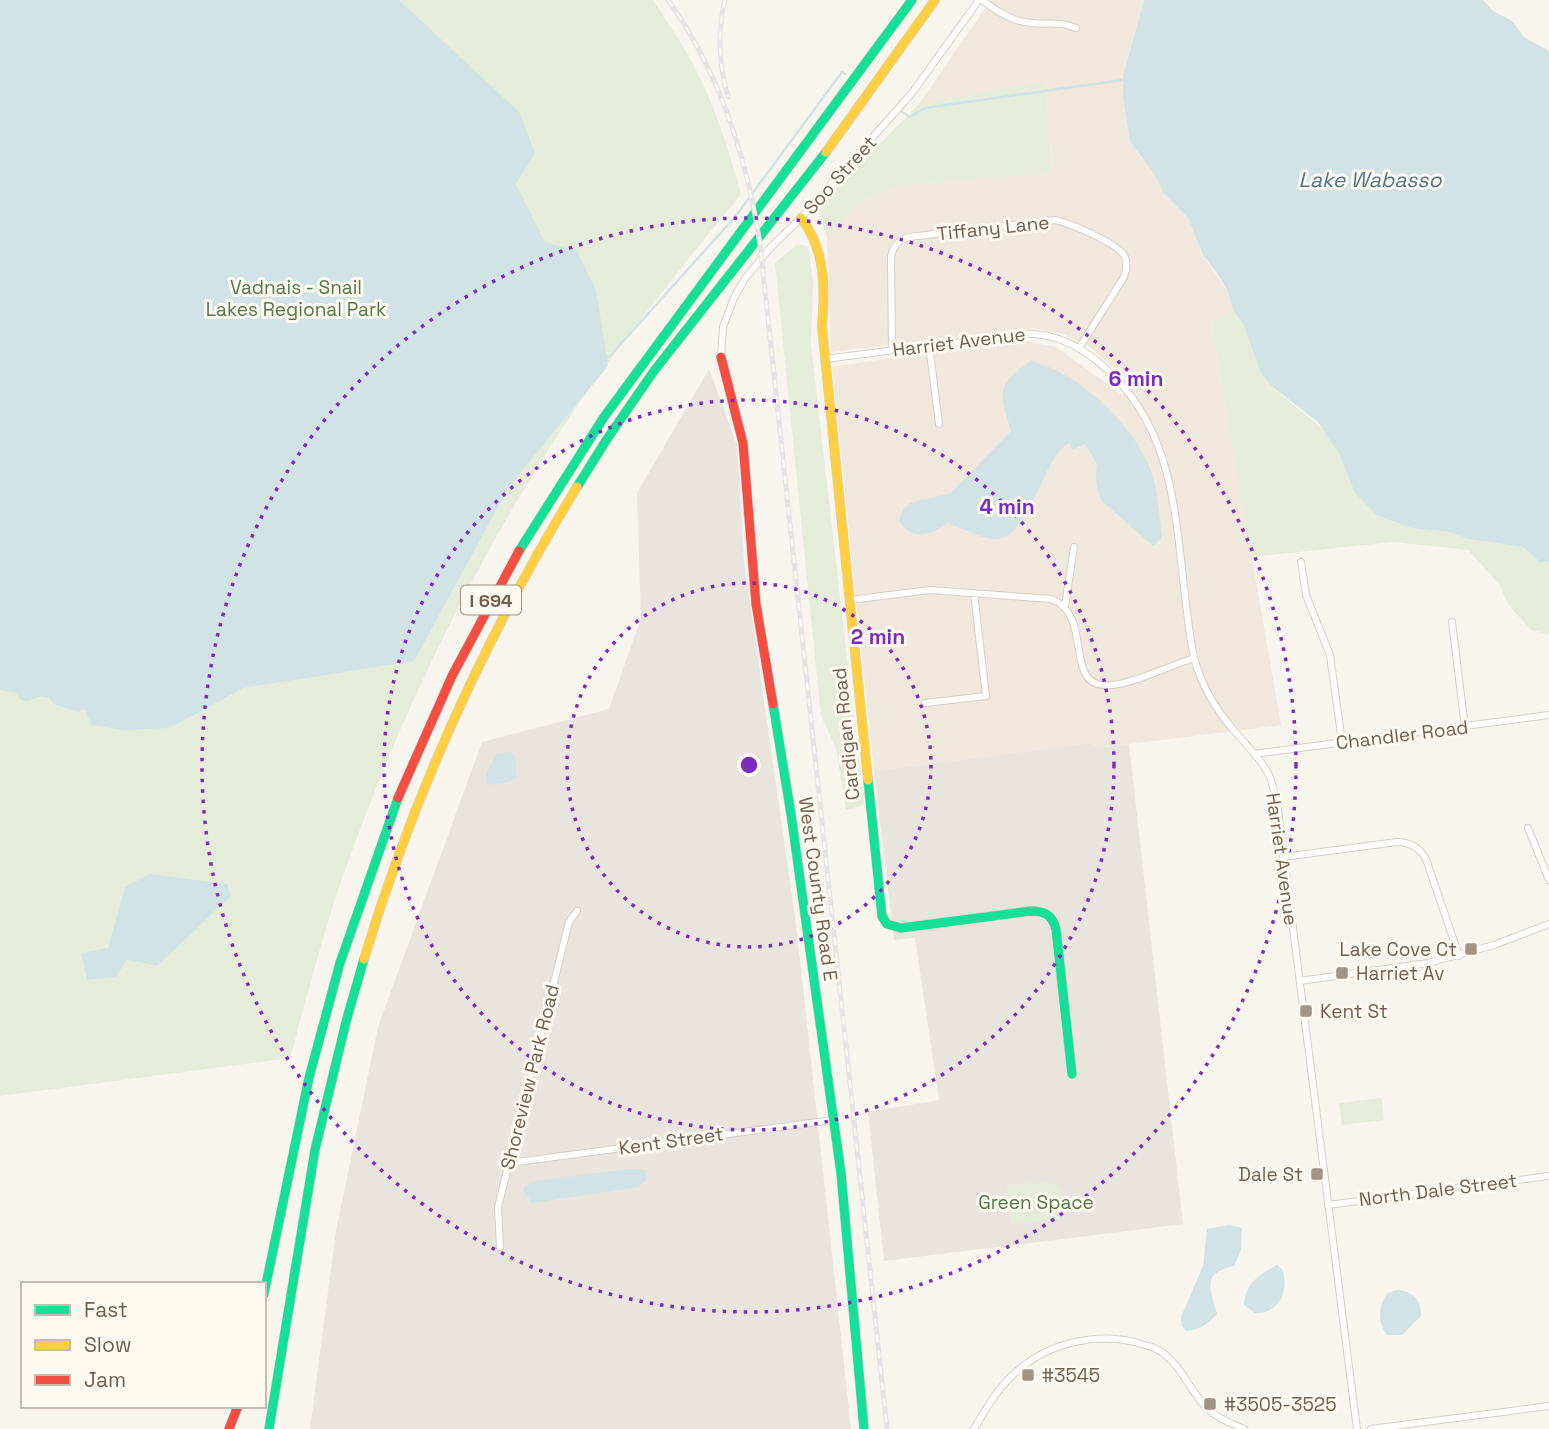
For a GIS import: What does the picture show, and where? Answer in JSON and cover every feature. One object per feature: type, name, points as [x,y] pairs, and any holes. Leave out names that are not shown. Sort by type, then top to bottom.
[{"type":"main road","name":"I 694","points":[[266,1284],[309,1078],[340,963],[363,891],[398,799],[452,676],[515,557],[604,417],[912,0]]},
{"type":"main road","name":"I 694","points":[[269,1429],[311,1171],[355,990],[379,910],[413,816],[461,704],[486,651],[555,523],[642,388],[852,116],[935,0]]},
{"type":"main road","name":"Cardigan Road","points":[[801,218],[809,226],[816,240],[822,272],[822,327],[882,916],[887,924],[901,928],[1031,911],[1047,912],[1056,929],[1072,1074]]},
{"type":"main road","name":"West County Road E","points":[[721,357],[743,443],[756,604],[791,814],[848,1239],[864,1429]]},
{"type":"main road","points":[[277,1429],[283,1354]]},
{"type":"main road","points":[[229,1429],[239,1408]]},
{"type":"main road","points":[[238,1429],[240,1408]]},
{"type":"street","points":[[981,0],[1017,20],[1041,24],[1062,22],[1076,28]]},
{"type":"street","name":"Soo Street","points":[[721,357],[723,327],[734,298],[757,262],[801,218],[912,93],[981,0]]},
{"type":"street","name":"Tiffany Lane","points":[[892,350],[891,257],[900,241],[909,237],[1055,220],[1077,226],[1117,249],[1125,257],[1127,264],[1125,275],[1079,348]]},
{"type":"street","name":"Harriet Avenue","points":[[825,359],[1032,333],[1057,337],[1079,348],[1108,370],[1134,400],[1153,431],[1162,452],[1172,490],[1194,658],[1202,682],[1218,711],[1269,775],[1273,788],[1357,1429]]},
{"type":"street","points":[[929,345],[939,424]]},
{"type":"street","points":[[1074,547],[1065,606],[1074,624],[1082,668],[1086,674],[1097,683],[1118,684],[1194,658]]},
{"type":"street","points":[[1301,562],[1306,595],[1330,655],[1342,742]]},
{"type":"street","points":[[850,600],[930,590],[1051,599],[1065,606]]},
{"type":"street","points":[[925,703],[986,696],[974,593]]},
{"type":"street","points":[[1452,622],[1465,727]]},
{"type":"street","name":"Chandler Road","points":[[1254,754],[1549,715]]},
{"type":"street","points":[[1528,828],[1549,880]]},
{"type":"street","points":[[1283,857],[1397,842],[1411,844],[1418,848],[1426,859],[1458,956]]},
{"type":"street","name":"Shoreview Park Road","points":[[500,1247],[498,1207],[569,922],[577,911]]},
{"type":"street","points":[[1300,981],[1397,969],[1458,956],[1549,924]]},
{"type":"street","name":"Kent Street","points":[[509,1163],[833,1120]]},
{"type":"street","name":"North Dale Street","points":[[1328,1205],[1549,1176]]},
{"type":"street","points":[[974,1429],[1002,1386],[1026,1363],[1063,1346],[1084,1340],[1117,1338],[1159,1350],[1179,1369],[1205,1406],[1231,1425],[1244,1429]]},
{"type":"street","points":[[1371,1429],[1549,1406]]},
{"type":"shaded area","points":[[991,0],[1144,0],[1125,68],[1123,86],[1137,152],[1154,174],[1163,192],[1188,218],[1203,255],[1228,292],[1233,310],[1211,323],[1281,725],[1098,748],[1091,743],[874,771],[832,367],[1016,339],[1056,347],[1122,395],[1133,385],[1090,347],[1063,334],[1034,328],[831,352],[827,236],[859,203],[896,186],[1052,171],[1046,82],[919,104]]},
{"type":"shaded area","points":[[709,369],[737,445],[744,560],[797,932],[851,1429],[310,1429],[336,1231],[378,1027],[482,742],[609,709],[641,618],[637,493]]},
{"type":"shaded area","points":[[1091,743],[1098,748],[1129,744],[1183,1224],[884,1261],[868,1112],[939,1100],[915,938],[894,940],[874,771]]},
{"type":"green space","name":"Vadnais - Snail Lakes Regional Park","points":[[0,0],[653,0],[702,81],[732,161],[741,194],[640,320],[569,418],[516,502],[433,658],[385,766],[343,876],[290,1058],[0,1096]]},
{"type":"green space","points":[[1046,81],[1052,172],[896,186],[859,203],[827,236],[817,208],[919,104]]},
{"type":"green space","points":[[797,244],[808,246],[813,283],[811,345],[864,805],[846,810],[836,748],[821,716],[775,263]]},
{"type":"green space","points":[[1233,310],[1244,325],[1270,385],[1324,430],[1339,454],[1355,493],[1376,515],[1411,528],[1450,532],[1468,539],[1523,547],[1541,563],[1549,561],[1549,635],[1530,629],[1508,604],[1499,584],[1468,550],[1394,542],[1251,557],[1211,322]]},
{"type":"green space","points":[[1382,1098],[1384,1120],[1342,1125],[1339,1103]]},
{"type":"green space","name":"Green Space","points":[[1047,1181],[1060,1188],[1063,1197],[1062,1218],[1011,1224],[1006,1186]]},
{"type":"water","name":"Vadnais - Snail Lakes Regional Park","points":[[0,0],[399,0],[519,112],[535,153],[516,184],[545,242],[577,251],[596,290],[608,366],[510,485],[414,661],[243,688],[170,728],[122,730],[92,725],[84,709],[79,712],[53,704],[50,698],[42,696],[28,701],[21,700],[16,693],[0,690]]},
{"type":"water","name":"Lake Wabasso","points":[[1144,0],[1483,0],[1493,11],[1512,21],[1524,37],[1549,51],[1549,561],[1541,563],[1523,547],[1468,539],[1450,532],[1411,528],[1376,515],[1355,493],[1339,454],[1318,422],[1270,385],[1260,371],[1244,325],[1233,310],[1228,292],[1203,255],[1188,218],[1163,192],[1154,174],[1130,141],[1123,96],[1123,76]]},
{"type":"water","points":[[1031,361],[1067,376],[1085,388],[1117,417],[1130,434],[1150,468],[1155,484],[1162,538],[1153,546],[1102,501],[1098,492],[1097,464],[1085,444],[1072,450],[1070,443],[1060,450],[1028,511],[1007,535],[989,538],[947,523],[934,531],[915,534],[899,521],[903,509],[910,503],[951,493],[1011,431],[1004,408],[1003,391],[1011,377]]},
{"type":"water","points":[[511,752],[514,755],[517,777],[509,782],[487,785],[486,774],[497,753]]},
{"type":"water","points":[[150,874],[227,884],[231,896],[157,966],[127,959],[116,977],[87,980],[81,953],[108,948],[125,887]]},
{"type":"water","points":[[644,1169],[647,1179],[639,1187],[532,1203],[523,1190],[524,1186],[535,1181]]},
{"type":"water","points":[[1229,1225],[1242,1228],[1241,1250],[1234,1266],[1216,1273],[1210,1283],[1217,1314],[1203,1326],[1186,1331],[1181,1317],[1203,1266],[1207,1229]]},
{"type":"water","points":[[1277,1265],[1282,1269],[1285,1285],[1280,1299],[1270,1310],[1255,1313],[1244,1305],[1247,1291],[1259,1276]]},
{"type":"water","points":[[1397,1290],[1408,1292],[1415,1297],[1420,1305],[1421,1316],[1402,1335],[1387,1335],[1380,1319],[1381,1309],[1388,1293]]},
{"type":"waterway","points":[[603,358],[610,356],[735,217],[842,72],[845,74]]},
{"type":"waterway","points":[[902,112],[910,117],[925,108],[1123,80]]},
{"type":"railway","points":[[668,0],[702,56],[728,117],[739,148],[760,244],[887,1429]]},
{"type":"railway","points":[[725,0],[720,48],[728,97]]},
{"type":"traffic: fast","points":[[519,551],[604,417],[912,0]]},
{"type":"traffic: fast","points":[[577,487],[654,371],[826,152]]},
{"type":"traffic: fast","points":[[773,704],[841,1173],[864,1429]]},
{"type":"traffic: fast","points":[[868,780],[882,916],[887,924],[901,928],[1031,911],[1050,917],[1056,929],[1072,1074]]},
{"type":"traffic: fast","points":[[266,1284],[309,1078],[340,963],[398,798]]},
{"type":"traffic: fast","points":[[269,1429],[315,1150],[364,959]]},
{"type":"traffic: slow","points":[[826,152],[935,0]]},
{"type":"traffic: slow","points":[[801,218],[815,243],[822,270],[822,327],[868,780]]},
{"type":"traffic: slow","points":[[364,959],[406,836],[456,716],[513,600],[577,487]]},
{"type":"traffic: jam","points":[[721,357],[743,443],[756,604],[773,704]]},
{"type":"traffic: jam","points":[[398,798],[452,676],[519,551]]},
{"type":"traffic: jam","points":[[229,1429],[237,1408]]},
{"type":"place","name":"Lake Cove Ct","points":[[1471,949]]},
{"type":"place","name":"Harriet Av","points":[[1342,973]]},
{"type":"place","name":"Kent St","points":[[1306,1011]]},
{"type":"place","name":"Dale St","points":[[1317,1174]]},
{"type":"place","name":"#3545","points":[[1028,1375]]},
{"type":"place","name":"#3505-3525","points":[[1210,1404]]}]
